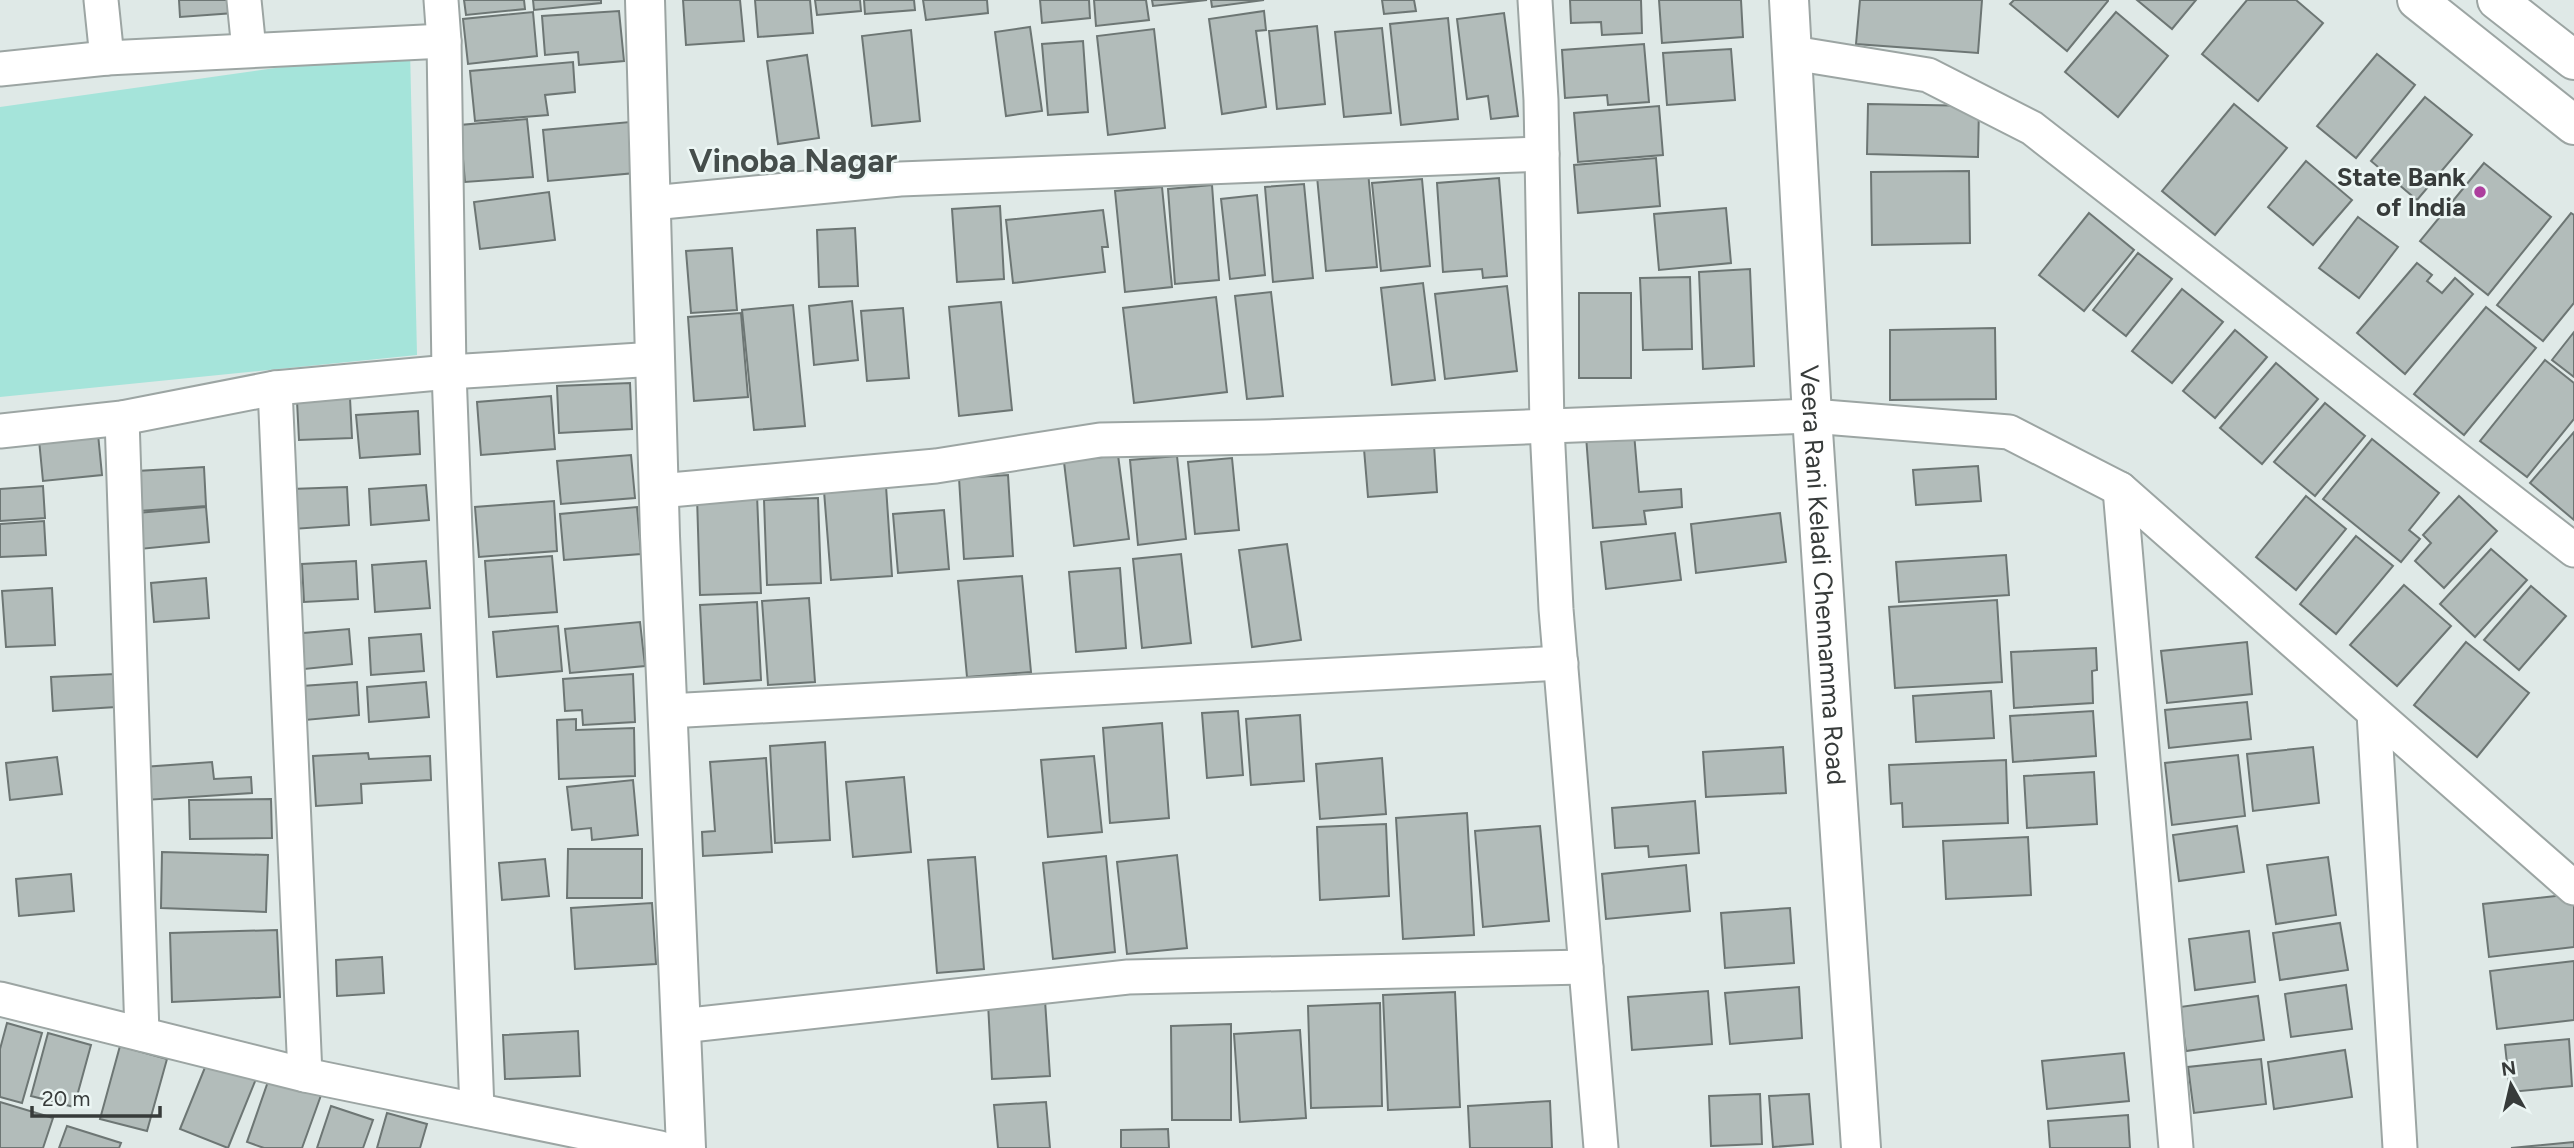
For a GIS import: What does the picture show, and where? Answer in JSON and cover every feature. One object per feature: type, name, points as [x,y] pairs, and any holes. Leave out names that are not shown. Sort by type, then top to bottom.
[{"type":"main road","points":[[645,0],[659,491],[686,1148]]},
{"type":"main road","name":"Veera Rani Keladi Chennamma Road","points":[[1789,0],[1812,416],[1861,1148]]},
{"type":"main road","points":[[2417,0],[2574,125]]},
{"type":"main road","points":[[2497,0],[2574,60]]},
{"type":"street","points":[[101,0],[107,58]]},
{"type":"street","points":[[244,0],[249,51]]},
{"type":"street","points":[[441,0],[444,41],[449,372],[477,1110]]},
{"type":"street","points":[[1535,0],[1542,154],[1547,427],[1561,663],[1601,1148]]},
{"type":"street","points":[[0,69],[107,58],[444,41]]},
{"type":"street","points":[[1793,53],[1928,75],[2032,128],[2574,550]]},
{"type":"street","points":[[652,203],[900,179],[1542,154]]},
{"type":"street","points":[[0,431],[122,418],[275,388],[449,372],[656,359]]},
{"type":"street","points":[[275,388],[305,1075]]},
{"type":"street","points":[[659,491],[936,466],[1100,440],[1812,416],[2008,432],[2120,489],[2574,888]]},
{"type":"street","points":[[122,418],[142,1034]]},
{"type":"street","points":[[2120,489],[2176,1148]]},
{"type":"street","points":[[668,711],[1561,663]]},
{"type":"street","points":[[2374,713],[2400,1148]]},
{"type":"street","points":[[681,1026],[1128,977],[1586,967]]},
{"type":"street","points":[[0,999],[305,1075],[660,1148]]},
{"type":"green space","points":[[410,49],[417,355],[0,397],[0,107]]},
{"type":"building","points":[[179,0],[233,0],[234,13],[180,17]]},
{"type":"building","points":[[464,0],[524,0],[525,9],[466,15]]},
{"type":"building","points":[[533,0],[601,0],[601,3],[534,10]]},
{"type":"building","points":[[683,0],[740,0],[744,41],[686,45]]},
{"type":"building","points":[[755,0],[810,0],[813,33],[758,37]]},
{"type":"building","points":[[815,0],[860,0],[861,11],[817,15]]},
{"type":"building","points":[[864,0],[914,0],[915,10],[865,14]]},
{"type":"building","points":[[923,0],[987,0],[988,13],[926,20]]},
{"type":"building","points":[[1040,0],[1089,0],[1090,18],[1042,23]]},
{"type":"building","points":[[1094,0],[1146,0],[1149,20],[1096,26]]},
{"type":"building","points":[[1152,0],[1207,0],[1153,6]]},
{"type":"building","points":[[1211,0],[1264,0],[1212,7]]},
{"type":"building","points":[[1382,0],[1414,0],[1416,11],[1384,14]]},
{"type":"building","points":[[1570,0],[1641,0],[1642,33],[1602,35],[1601,22],[1571,23]]},
{"type":"building","points":[[1659,0],[1741,0],[1743,37],[1662,43]]},
{"type":"building","points":[[1860,0],[1982,0],[1978,53],[1856,44]]},
{"type":"building","points":[[2014,0],[2108,1],[2067,51],[2010,4]]},
{"type":"building","points":[[2137,0],[2196,0],[2172,29]]},
{"type":"building","points":[[2247,0],[2296,0],[2323,23],[2258,101],[2202,54]]},
{"type":"building","points":[[619,11],[624,61],[579,65],[578,52],[545,55],[542,16]]},
{"type":"building","points":[[1264,11],[1266,30],[1256,31],[1266,107],[1222,114],[1209,19]]},
{"type":"building","points":[[533,12],[537,56],[468,64],[463,19]]},
{"type":"building","points":[[2116,12],[2168,56],[2118,117],[2065,72]]},
{"type":"building","points":[[1504,13],[1518,116],[1491,119],[1488,96],[1467,99],[1457,19]]},
{"type":"building","points":[[1448,18],[1458,119],[1401,125],[1390,24]]},
{"type":"building","points":[[1317,26],[1325,104],[1277,109],[1269,31]]},
{"type":"building","points":[[1030,27],[1042,111],[1006,116],[995,32]]},
{"type":"building","points":[[1382,28],[1391,113],[1344,117],[1335,32]]},
{"type":"building","points":[[1154,29],[1165,128],[1108,135],[1097,36]]},
{"type":"building","points":[[911,30],[920,121],[872,126],[862,36]]},
{"type":"building","points":[[1083,41],[1088,112],[1048,115],[1042,44]]},
{"type":"building","points":[[1644,44],[1649,102],[1608,105],[1607,95],[1565,98],[1562,50]]},
{"type":"building","points":[[1731,49],[1735,100],[1667,105],[1663,53]]},
{"type":"building","points":[[2377,54],[2415,85],[2356,158],[2317,126]]},
{"type":"building","points":[[807,55],[819,138],[778,144],[767,61]]},
{"type":"building","points":[[573,62],[575,92],[545,95],[548,115],[475,121],[470,71]]},
{"type":"building","points":[[2425,97],[2472,135],[2417,200],[2371,161]]},
{"type":"building","points":[[1868,104],[1979,106],[1978,157],[1867,154]]},
{"type":"building","points":[[2234,104],[2287,148],[2215,235],[2162,191]]},
{"type":"building","points":[[1659,106],[1663,155],[1578,162],[1574,113]]},
{"type":"building","points":[[527,119],[533,177],[465,182],[460,125]]},
{"type":"building","points":[[630,122],[635,173],[548,181],[543,130]]},
{"type":"building","points":[[1656,158],[1660,206],[1578,213],[1574,165]]},
{"type":"building","points":[[1367,161],[1377,267],[1326,271],[1316,166]]},
{"type":"building","points":[[2306,161],[2352,200],[2313,245],[2268,207]]},
{"type":"building","points":[[2484,163],[2551,217],[2488,295],[2420,241]]},
{"type":"building","points":[[1969,171],[1970,243],[1872,245],[1871,172]]},
{"type":"building","points":[[1499,178],[1507,276],[1483,278],[1482,269],[1443,272],[1437,183]]},
{"type":"building","points":[[1422,179],[1430,266],[1381,271],[1372,183]]},
{"type":"building","points":[[1304,184],[1313,278],[1273,282],[1265,187]]},
{"type":"building","points":[[1212,185],[1219,280],[1175,284],[1168,189]]},
{"type":"building","points":[[1162,187],[1172,287],[1125,292],[1115,191]]},
{"type":"building","points":[[549,192],[555,240],[480,249],[474,202]]},
{"type":"building","points":[[1257,195],[1265,275],[1230,279],[1221,199]]},
{"type":"building","points":[[1000,206],[1004,279],[957,282],[952,209]]},
{"type":"building","points":[[1726,208],[1731,263],[1659,270],[1654,214]]},
{"type":"building","points":[[1103,210],[1108,247],[1102,247],[1105,272],[1013,283],[1006,220]]},
{"type":"building","points":[[2089,213],[2134,250],[2084,311],[2039,275]]},
{"type":"building","points":[[2571,213],[2574,215],[2574,303],[2543,341],[2497,305]]},
{"type":"building","points":[[2358,217],[2398,247],[2359,298],[2319,268]]},
{"type":"building","points":[[855,228],[858,286],[819,287],[817,230]]},
{"type":"building","points":[[732,248],[737,310],[691,313],[686,251]]},
{"type":"building","points":[[2138,253],[2172,279],[2126,336],[2093,310]]},
{"type":"building","points":[[2417,263],[2432,275],[2427,281],[2442,293],[2455,278],[2473,294],[2405,374],[2357,333]]},
{"type":"building","points":[[1750,269],[1754,366],[1703,369],[1699,272]]},
{"type":"building","points":[[1690,277],[1692,349],[1643,350],[1640,278]]},
{"type":"building","points":[[1423,283],[1435,380],[1392,385],[1381,288]]},
{"type":"building","points":[[1507,286],[1517,371],[1445,379],[1435,294]]},
{"type":"building","points":[[2182,289],[2223,322],[2172,383],[2132,351]]},
{"type":"building","points":[[1271,292],[1283,396],[1247,399],[1235,296]]},
{"type":"building","points":[[1579,293],[1631,293],[1631,378],[1579,378]]},
{"type":"building","points":[[1216,297],[1227,392],[1134,403],[1123,308]]},
{"type":"building","points":[[852,301],[858,360],[814,365],[809,306]]},
{"type":"building","points":[[1001,302],[1012,410],[959,416],[949,307]]},
{"type":"building","points":[[793,305],[805,426],[754,430],[742,310]]},
{"type":"building","points":[[2486,307],[2536,348],[2464,435],[2414,394]]},
{"type":"building","points":[[903,308],[909,378],[867,381],[861,311]]},
{"type":"building","points":[[741,313],[748,397],[694,401],[688,317]]},
{"type":"building","points":[[1995,328],[1996,399],[1890,400],[1890,330]]},
{"type":"building","points":[[2235,330],[2267,357],[2215,418],[2183,391]]},
{"type":"building","points":[[2574,332],[2574,377],[2552,360]]},
{"type":"building","points":[[2545,360],[2574,383],[2574,419],[2527,477],[2480,441]]},
{"type":"building","points":[[2276,363],[2318,399],[2262,464],[2220,428]]},
{"type":"building","points":[[630,383],[632,429],[559,433],[557,386]]},
{"type":"building","points":[[551,396],[555,449],[481,455],[477,402]]},
{"type":"building","points":[[350,398],[352,438],[299,440],[297,401]]},
{"type":"building","points":[[2325,403],[2365,436],[2315,496],[2274,462]]},
{"type":"building","points":[[418,411],[420,454],[360,458],[356,415]]},
{"type":"building","points":[[2574,432],[2574,520],[2530,483]]},
{"type":"building","points":[[1634,433],[1639,492],[1681,489],[1682,507],[1644,511],[1646,524],[1593,528],[1586,436]]},
{"type":"building","points":[[98,434],[102,475],[43,481],[39,440]]},
{"type":"building","points":[[2372,439],[2439,493],[2409,530],[2420,539],[2401,562],[2323,499]]},
{"type":"building","points":[[1434,445],[1437,492],[1368,497],[1364,449]]},
{"type":"building","points":[[631,455],[635,498],[561,504],[557,461]]},
{"type":"building","points":[[1118,455],[1129,539],[1074,546],[1064,462]]},
{"type":"building","points":[[1177,456],[1186,539],[1138,545],[1130,460]]},
{"type":"building","points":[[1232,458],[1239,530],[1195,534],[1188,462]]},
{"type":"building","points":[[1978,466],[1981,501],[1916,505],[1913,470]]},
{"type":"building","points":[[204,467],[206,506],[139,511],[137,471]]},
{"type":"building","points":[[1008,475],[1013,556],[964,559],[959,478]]},
{"type":"building","points":[[426,485],[429,520],[371,525],[369,489]]},
{"type":"building","points":[[43,486],[45,518],[0,521],[0,489]]},
{"type":"building","points":[[886,486],[892,576],[831,580],[824,491]]},
{"type":"building","points":[[347,487],[349,525],[293,529],[291,489]]},
{"type":"building","points":[[757,495],[761,593],[700,595],[697,497]]},
{"type":"building","points":[[2306,496],[2346,529],[2296,590],[2256,557]]},
{"type":"building","points":[[2459,496],[2497,531],[2444,588],[2415,561],[2431,543],[2423,535]]},
{"type":"building","points":[[818,498],[821,583],[767,585],[764,500]]},
{"type":"building","points":[[554,501],[557,551],[479,557],[475,507]]},
{"type":"building","points":[[206,507],[209,542],[140,549],[137,513]]},
{"type":"building","points":[[637,507],[641,554],[564,560],[560,514]]},
{"type":"building","points":[[944,510],[949,569],[898,573],[893,514]]},
{"type":"building","points":[[1780,513],[1786,562],[1696,573],[1691,524]]},
{"type":"building","points":[[44,521],[46,555],[0,557],[0,524]]},
{"type":"building","points":[[1675,533],[1681,580],[1606,589],[1601,542]]},
{"type":"building","points":[[2356,536],[2393,566],[2336,634],[2300,604]]},
{"type":"building","points":[[1287,544],[1301,640],[1252,647],[1239,550]]},
{"type":"building","points":[[2491,549],[2527,580],[2475,637],[2440,604]]},
{"type":"building","points":[[1181,554],[1191,643],[1142,648],[1133,559]]},
{"type":"building","points":[[2006,555],[2009,595],[1899,602],[1896,562]]},
{"type":"building","points":[[552,556],[557,612],[489,617],[485,561]]},
{"type":"building","points":[[356,561],[358,599],[304,602],[302,564]]},
{"type":"building","points":[[426,561],[430,608],[375,612],[372,565]]},
{"type":"building","points":[[1120,568],[1126,648],[1076,652],[1069,572]]},
{"type":"building","points":[[1022,576],[1031,672],[967,677],[958,581]]},
{"type":"building","points":[[206,578],[209,618],[154,622],[151,583]]},
{"type":"building","points":[[2404,585],[2451,626],[2397,686],[2350,645]]},
{"type":"building","points":[[2531,586],[2566,616],[2519,670],[2484,640]]},
{"type":"building","points":[[52,588],[55,645],[6,647],[2,591]]},
{"type":"building","points":[[809,598],[815,682],[768,685],[762,601]]},
{"type":"building","points":[[1997,600],[2002,682],[1895,688],[1889,607]]},
{"type":"building","points":[[757,602],[761,680],[704,684],[700,605]]},
{"type":"building","points":[[640,622],[645,666],[570,673],[565,629]]},
{"type":"building","points":[[558,626],[562,671],[497,677],[493,632]]},
{"type":"building","points":[[349,629],[352,664],[295,670],[292,634]]},
{"type":"building","points":[[421,634],[424,671],[371,675],[369,638]]},
{"type":"building","points":[[2247,642],[2252,694],[2167,703],[2161,651]]},
{"type":"building","points":[[2466,642],[2529,693],[2477,757],[2414,705]]},
{"type":"building","points":[[2096,648],[2097,670],[2092,671],[2093,703],[2014,708],[2011,652]]},
{"type":"building","points":[[115,674],[116,707],[53,711],[51,677]]},
{"type":"building","points":[[633,674],[635,722],[583,725],[582,710],[565,711],[563,679]]},
{"type":"building","points":[[357,682],[359,715],[305,720],[302,686]]},
{"type":"building","points":[[426,682],[429,717],[369,722],[367,687]]},
{"type":"building","points":[[1991,691],[1994,738],[1916,742],[1913,696]]},
{"type":"building","points":[[2247,702],[2251,739],[2169,748],[2165,710]]},
{"type":"building","points":[[1238,711],[1243,775],[1207,778],[1202,713]]},
{"type":"building","points":[[2093,711],[2096,756],[2013,762],[2010,716]]},
{"type":"building","points":[[1300,715],[1304,781],[1251,785],[1246,719]]},
{"type":"building","points":[[576,719],[576,730],[634,728],[635,776],[559,779],[557,720]]},
{"type":"building","points":[[1162,723],[1169,818],[1110,823],[1103,728]]},
{"type":"building","points":[[825,742],[830,840],[775,843],[770,746]]},
{"type":"building","points":[[1783,747],[1786,793],[1706,797],[1703,752]]},
{"type":"building","points":[[2313,747],[2319,803],[2253,811],[2247,754]]},
{"type":"building","points":[[368,753],[369,759],[430,756],[431,780],[361,784],[362,803],[316,806],[313,756]]},
{"type":"building","points":[[2238,755],[2245,816],[2172,825],[2165,763]]},
{"type":"building","points":[[1094,756],[1102,832],[1048,837],[1041,760]]},
{"type":"building","points":[[57,757],[62,794],[10,800],[6,763]]},
{"type":"building","points":[[766,758],[772,852],[703,856],[702,832],[715,831],[710,762]]},
{"type":"building","points":[[1382,758],[1386,814],[1320,819],[1316,764]]},
{"type":"building","points":[[2006,760],[2008,823],[1903,827],[1902,803],[1891,804],[1889,765]]},
{"type":"building","points":[[212,762],[214,779],[251,777],[252,793],[145,800],[143,767]]},
{"type":"building","points":[[2094,772],[2097,824],[2027,828],[2024,776]]},
{"type":"building","points":[[904,777],[911,852],[853,857],[846,782]]},
{"type":"building","points":[[633,780],[638,835],[592,840],[591,828],[572,830],[567,787]]},
{"type":"building","points":[[271,799],[272,838],[190,839],[189,800]]},
{"type":"building","points":[[1695,801],[1699,853],[1649,857],[1648,846],[1615,848],[1612,808]]},
{"type":"building","points":[[1467,813],[1474,935],[1403,939],[1396,818]]},
{"type":"building","points":[[1386,824],[1389,896],[1320,900],[1317,827]]},
{"type":"building","points":[[1540,826],[1549,921],[1483,927],[1475,831]]},
{"type":"building","points":[[2237,826],[2244,872],[2179,881],[2173,835]]},
{"type":"building","points":[[2028,837],[2031,895],[1946,899],[1943,841]]},
{"type":"building","points":[[568,849],[642,849],[642,898],[567,898]]},
{"type":"building","points":[[162,852],[268,855],[266,912],[161,908]]},
{"type":"building","points":[[1177,855],[1187,948],[1127,954],[1117,862]]},
{"type":"building","points":[[1106,856],[1115,952],[1053,959],[1043,863]]},
{"type":"building","points":[[975,857],[984,969],[937,973],[928,860]]},
{"type":"building","points":[[2328,857],[2336,915],[2276,924],[2267,865]]},
{"type":"building","points":[[545,859],[549,896],[502,900],[499,863]]},
{"type":"building","points":[[1686,865],[1690,911],[1606,919],[1602,874]]},
{"type":"building","points":[[71,874],[74,911],[19,916],[16,879]]},
{"type":"building","points":[[2574,894],[2574,947],[2489,957],[2483,904]]},
{"type":"building","points":[[652,903],[656,964],[575,969],[571,908]]},
{"type":"building","points":[[1790,908],[1794,963],[1725,968],[1721,913]]},
{"type":"building","points":[[2340,923],[2348,970],[2280,980],[2273,933]]},
{"type":"building","points":[[277,930],[280,997],[172,1002],[170,933]]},
{"type":"building","points":[[2249,931],[2255,982],[2195,990],[2189,939]]},
{"type":"building","points":[[382,957],[384,993],[337,996],[336,960]]},
{"type":"building","points":[[2574,961],[2574,1020],[2497,1029],[2490,971]]},
{"type":"building","points":[[2346,985],[2352,1029],[2291,1037],[2285,994]]},
{"type":"building","points":[[1799,987],[1802,1038],[1730,1044],[1725,993]]},
{"type":"building","points":[[1708,991],[1712,1044],[1632,1050],[1628,997]]},
{"type":"building","points":[[1455,992],[1460,1107],[1388,1110],[1383,995]]},
{"type":"building","points":[[2258,996],[2264,1040],[2186,1051],[2180,1007]]},
{"type":"building","points":[[1045,1000],[1050,1076],[992,1079],[988,1003]]},
{"type":"building","points":[[1380,1003],[1382,1106],[1311,1108],[1308,1006]]},
{"type":"building","points":[[7,1023],[42,1033],[22,1103],[0,1097],[0,1049]]},
{"type":"building","points":[[1231,1024],[1231,1120],[1172,1120],[1171,1026]]},
{"type":"building","points":[[1300,1030],[1306,1118],[1240,1122],[1234,1034]]},
{"type":"building","points":[[578,1031],[580,1076],[505,1079],[503,1035]]},
{"type":"building","points":[[48,1033],[91,1045],[74,1107],[31,1096]]},
{"type":"building","points":[[2569,1039],[2572,1086],[2510,1092],[2505,1045]]},
{"type":"building","points":[[120,1046],[167,1059],[147,1131],[100,1119]]},
{"type":"building","points":[[2345,1050],[2352,1097],[2274,1109],[2268,1062]]},
{"type":"building","points":[[2124,1053],[2129,1101],[2047,1109],[2042,1061]]},
{"type":"building","points":[[210,1055],[258,1074],[228,1148],[180,1129]]},
{"type":"building","points":[[2261,1059],[2266,1104],[2194,1113],[2188,1067]]},
{"type":"building","points":[[272,1070],[324,1087],[302,1148],[264,1148],[247,1142]]},
{"type":"building","points":[[1760,1094],[1762,1144],[1711,1146],[1709,1096]]},
{"type":"building","points":[[1809,1094],[1813,1144],[1773,1147],[1769,1096]]},
{"type":"building","points":[[1550,1101],[1552,1148],[1470,1148],[1468,1106]]},
{"type":"building","points":[[0,1102],[53,1118],[43,1148],[0,1148]]},
{"type":"building","points":[[1046,1102],[1050,1148],[998,1148],[994,1105]]},
{"type":"building","points":[[331,1106],[373,1120],[363,1148],[317,1148]]},
{"type":"building","points":[[387,1113],[427,1124],[420,1148],[377,1148]]},
{"type":"building","points":[[2128,1115],[2130,1148],[2050,1148],[2048,1121]]},
{"type":"building","points":[[67,1126],[121,1143],[119,1148],[59,1148]]},
{"type":"building","points":[[1168,1129],[1169,1148],[1121,1148],[1121,1130]]},
{"type":"building","points":[[2574,1142],[2574,1148],[2511,1148]]},
{"type":"place","name":"State Bank of India","points":[[2480,192]]},
{"type":"district","name":"Vinoba Nagar","points":[[793,160]]}]
